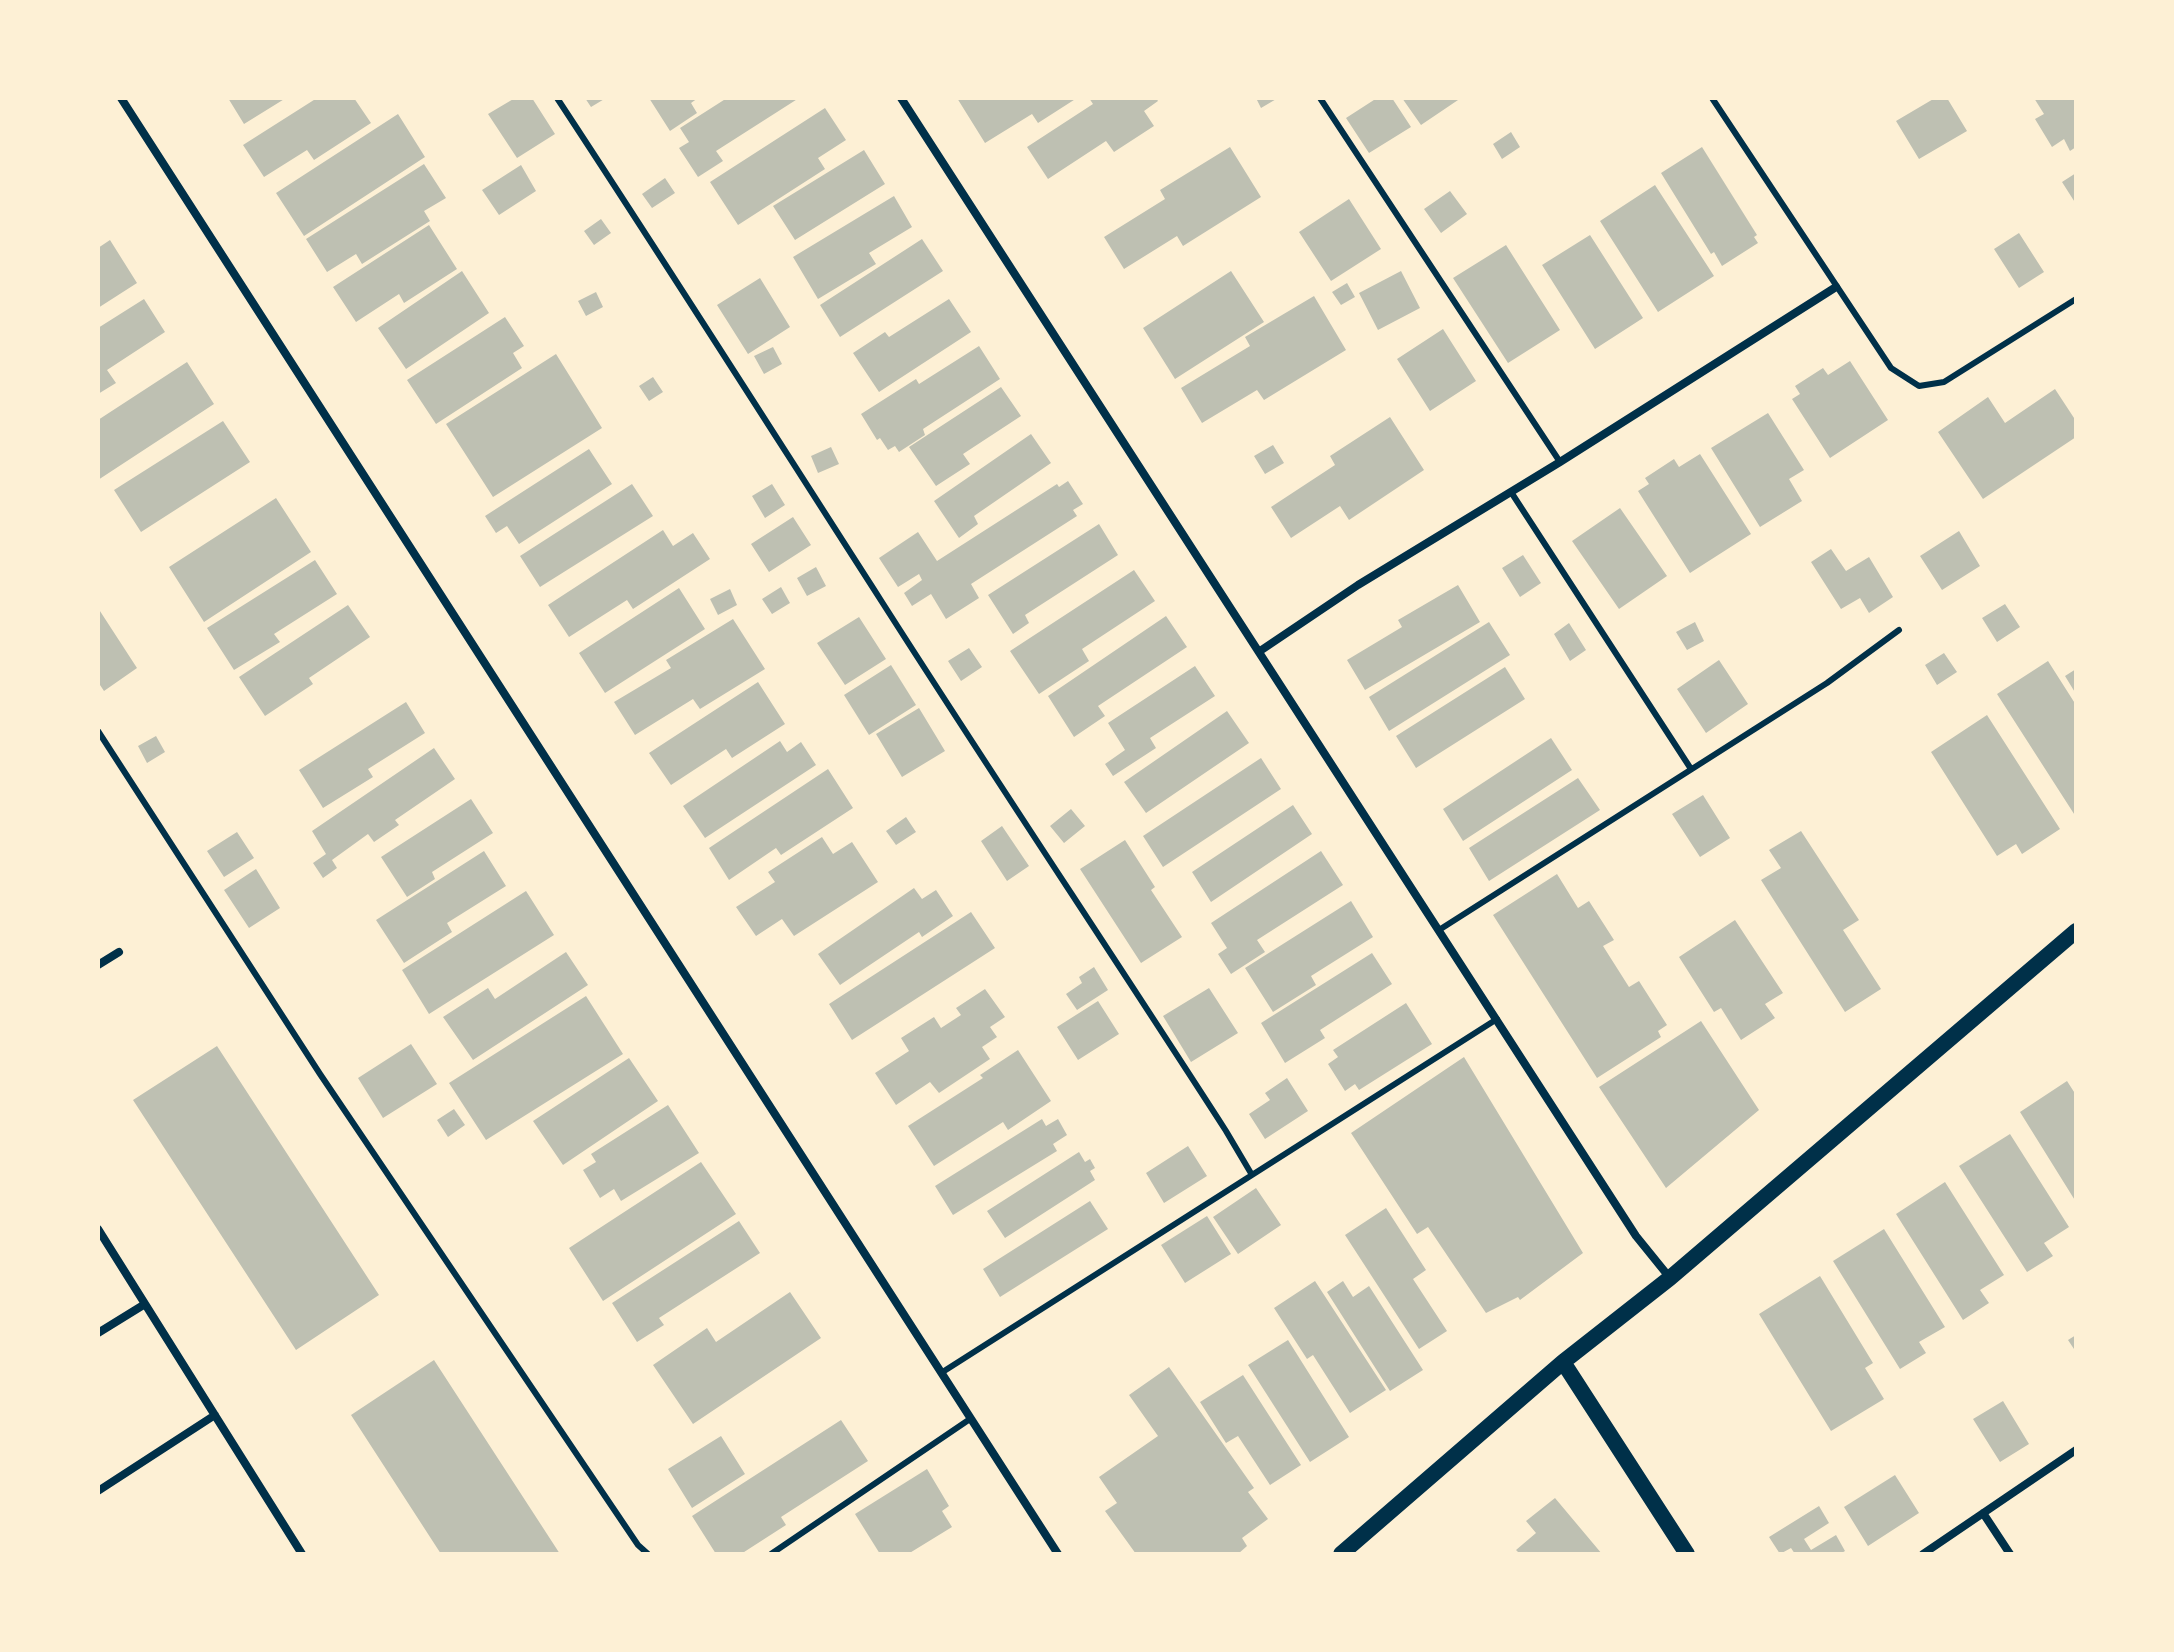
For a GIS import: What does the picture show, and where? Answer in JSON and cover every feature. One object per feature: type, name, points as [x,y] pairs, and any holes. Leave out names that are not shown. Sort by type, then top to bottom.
[{"type":"main road","points":[[1341,1554],[1563,1362],[1670,1278],[2076,931]]},
{"type":"main road","points":[[1563,1362],[1687,1554]]},
{"type":"street","points":[[121,98],[1058,1554]]},
{"type":"street","points":[[901,98],[1636,1236],[1670,1278]]},
{"type":"street","points":[[1260,651],[1358,585],[1560,462],[1836,287]]},
{"type":"street","points":[[98,965],[119,952]]},
{"type":"street","points":[[98,1229],[302,1554]]},
{"type":"street","points":[[98,1333],[145,1304]]},
{"type":"street","points":[[98,1491],[215,1415]]},
{"type":"street","points":[[1923,1554],[2076,1450]]},
{"type":"street","points":[[1983,1513],[2010,1554]]},
{"type":"lane","points":[[557,98],[1252,1175]]},
{"type":"lane","points":[[1320,98],[1560,462]]},
{"type":"lane","points":[[1712,98],[1891,368],[1919,386],[1944,382],[2076,299]]},
{"type":"lane","points":[[1511,492],[1691,769]]},
{"type":"lane","points":[[1439,930],[1827,683],[1899,630]]},
{"type":"lane","points":[[98,731],[320,1074],[638,1545],[648,1554]]},
{"type":"lane","points":[[941,1373],[1497,1019]]},
{"type":"lane","points":[[771,1554],[970,1419]]},
{"type":"building","points":[[228,98],[286,98],[244,124]]},
{"type":"building","points":[[317,98],[354,98],[371,123],[314,160],[307,150],[264,177],[243,145]]},
{"type":"building","points":[[515,98],[532,98],[555,134],[517,158],[488,114]]},
{"type":"building","points":[[585,98],[606,98],[591,107]]},
{"type":"building","points":[[649,98],[698,98],[691,103],[697,113],[670,131]]},
{"type":"building","points":[[727,98],[799,98],[716,151],[723,161],[698,177],[679,148],[689,142],[680,128]]},
{"type":"building","points":[[957,98],[1077,98],[1038,123],[1032,114],[985,143]]},
{"type":"building","points":[[1089,98],[1156,98],[1158,101],[1144,111],[1154,126],[1114,152],[1106,141],[1048,179],[1027,147],[1093,104]]},
{"type":"building","points":[[1256,98],[1278,98],[1261,108]]},
{"type":"building","points":[[1377,98],[1392,98],[1411,127],[1369,153],[1346,118]]},
{"type":"building","points":[[1402,98],[1461,98],[1421,125]]},
{"type":"building","points":[[1935,98],[1947,98],[1967,131],[1919,159],[1896,121]]},
{"type":"building","points":[[2034,98],[2076,98],[2076,147],[2070,151],[2064,139],[2052,147],[2035,119],[2044,114]]},
{"type":"building","points":[[825,108],[846,140],[818,158],[825,169],[738,225],[710,182]]},
{"type":"building","points":[[398,114],[425,157],[304,236],[276,193]]},
{"type":"building","points":[[1511,132],[1520,147],[1502,159],[1493,144]]},
{"type":"building","points":[[1230,147],[1261,197],[1183,246],[1177,236],[1124,269],[1104,237],[1165,199],[1160,190]]},
{"type":"building","points":[[1702,147],[1757,235],[1754,237],[1758,243],[1722,266],[1714,252],[1711,254],[1661,173]]},
{"type":"building","points":[[864,150],[885,184],[795,240],[773,206]]},
{"type":"building","points":[[424,164],[446,198],[424,211],[430,221],[362,264],[356,254],[327,272],[306,239]]},
{"type":"building","points":[[521,165],[536,191],[499,215],[482,190]]},
{"type":"building","points":[[2076,173],[2076,204],[2062,182]]},
{"type":"building","points":[[665,178],[675,193],[652,208],[642,194]]},
{"type":"building","points":[[1655,185],[1714,276],[1658,312],[1600,221]]},
{"type":"building","points":[[1450,191],[1467,214],[1441,233],[1424,209]]},
{"type":"building","points":[[894,196],[912,227],[869,253],[876,264],[818,299],[793,257]]},
{"type":"building","points":[[1349,199],[1381,249],[1331,281],[1299,232]]},
{"type":"building","points":[[601,219],[611,233],[594,245],[584,231]]},
{"type":"building","points":[[429,225],[457,269],[404,303],[399,294],[356,322],[333,287]]},
{"type":"building","points":[[2019,233],[2044,272],[2019,288],[1994,249]]},
{"type":"building","points":[[1590,235],[1643,318],[1595,349],[1542,265]]},
{"type":"building","points":[[922,239],[943,271],[840,337],[820,305]]},
{"type":"building","points":[[110,240],[137,283],[98,308],[98,248]]},
{"type":"building","points":[[1506,245],[1560,330],[1508,363],[1453,278]]},
{"type":"building","points":[[462,271],[489,313],[406,369],[378,328]]},
{"type":"building","points":[[1231,271],[1264,322],[1175,379],[1143,328]]},
{"type":"building","points":[[1401,271],[1420,308],[1378,330],[1359,293]]},
{"type":"building","points":[[760,278],[790,327],[748,354],[717,305]]},
{"type":"building","points":[[1347,283],[1355,297],[1341,305],[1332,292]]},
{"type":"building","points":[[596,292],[603,307],[586,316],[578,301]]},
{"type":"building","points":[[1314,296],[1346,350],[1264,400],[1257,390],[1202,423],[1181,388],[1250,346],[1245,337]]},
{"type":"building","points":[[144,299],[165,332],[107,370],[116,383],[98,394],[98,328]]},
{"type":"building","points":[[949,299],[971,332],[879,392],[853,353],[885,332],[889,337]]},
{"type":"building","points":[[505,317],[524,346],[513,353],[522,368],[436,424],[407,380]]},
{"type":"building","points":[[1443,329],[1476,381],[1430,411],[1397,359]]},
{"type":"building","points":[[979,346],[1000,379],[923,429],[925,435],[899,452],[895,446],[888,450],[880,438],[877,440],[861,414],[916,379],[919,384]]},
{"type":"building","points":[[773,347],[782,364],[764,374],[754,356]]},
{"type":"building","points":[[556,354],[602,428],[493,497],[446,424]]},
{"type":"building","points":[[1850,361],[1888,420],[1830,458],[1792,399],[1800,394],[1795,386],[1823,368],[1828,375]]},
{"type":"building","points":[[187,362],[214,404],[98,480],[98,420]]},
{"type":"building","points":[[653,377],[663,392],[649,401],[639,386]]},
{"type":"building","points":[[1001,387],[1021,416],[963,454],[970,464],[936,486],[909,447]]},
{"type":"building","points":[[2055,389],[2076,421],[2076,437],[1983,499],[1938,432],[1988,397],[2005,423]]},
{"type":"building","points":[[1768,413],[1804,470],[1789,479],[1802,501],[1760,527],[1711,448]]},
{"type":"building","points":[[1390,417],[1424,470],[1349,520],[1340,506],[1291,538],[1271,507],[1335,465],[1330,456]]},
{"type":"building","points":[[223,421],[250,462],[141,532],[114,490]]},
{"type":"building","points":[[1031,434],[1051,463],[974,516],[978,524],[959,538],[934,501]]},
{"type":"building","points":[[1273,445],[1284,463],[1265,474],[1254,456]]},
{"type":"building","points":[[831,447],[839,464],[818,473],[811,456]]},
{"type":"building","points":[[589,449],[612,484],[519,544],[507,526],[496,533],[485,516]]},
{"type":"building","points":[[1700,454],[1751,534],[1690,573],[1638,491],[1649,484],[1645,478],[1674,459],[1679,467]]},
{"type":"building","points":[[1068,481],[1083,504],[1073,510],[1077,516],[971,584],[979,598],[946,619],[931,594],[912,606],[904,593],[922,580],[919,574],[898,587],[879,558],[918,532],[937,561],[1057,484],[1059,487]]},
{"type":"building","points":[[632,484],[653,516],[540,587],[520,556]]},
{"type":"building","points":[[772,484],[785,505],[765,518],[752,496]]},
{"type":"building","points":[[276,498],[311,552],[204,622],[169,567]]},
{"type":"building","points":[[1620,508],[1667,576],[1619,609],[1572,541]]},
{"type":"building","points":[[793,517],[811,545],[769,572],[751,544]]},
{"type":"building","points":[[1099,524],[1118,555],[1025,615],[1029,623],[1013,634],[988,595]]},
{"type":"building","points":[[663,530],[673,546],[693,533],[710,559],[633,609],[627,600],[569,637],[548,605]]},
{"type":"building","points":[[1959,531],[1980,566],[1942,590],[1920,556]]},
{"type":"building","points":[[1831,549],[1846,571],[1869,557],[1893,597],[1869,613],[1860,598],[1841,609],[1811,562]]},
{"type":"building","points":[[1523,555],[1541,583],[1520,597],[1502,568]]},
{"type":"building","points":[[315,560],[337,594],[274,634],[280,642],[234,670],[207,628]]},
{"type":"building","points":[[816,567],[826,586],[807,596],[797,578]]},
{"type":"building","points":[[1134,570],[1155,601],[1082,649],[1089,661],[1039,694],[1010,651]]},
{"type":"building","points":[[1458,585],[1480,622],[1365,690],[1347,660],[1402,627],[1398,620]]},
{"type":"building","points":[[781,587],[790,603],[772,614],[762,599]]},
{"type":"building","points":[[679,588],[705,629],[605,693],[579,653]]},
{"type":"building","points":[[730,589],[737,605],[718,615],[710,599]]},
{"type":"building","points":[[2005,604],[2020,627],[1997,642],[1982,618]]},
{"type":"building","points":[[348,605],[370,637],[309,678],[313,684],[265,716],[239,677]]},
{"type":"building","points":[[98,608],[137,668],[104,691],[98,682]]},
{"type":"building","points":[[1166,616],[1187,647],[1098,706],[1105,716],[1074,737],[1048,696]]},
{"type":"building","points":[[859,617],[886,659],[845,685],[817,643]]},
{"type":"building","points":[[733,619],[765,669],[700,709],[693,699],[635,735],[614,702],[671,668],[666,660]]},
{"type":"building","points":[[1489,622],[1510,655],[1389,731],[1369,697]]},
{"type":"building","points":[[1695,622],[1704,641],[1687,650],[1676,632]]},
{"type":"building","points":[[1569,623],[1586,650],[1570,661],[1554,634]]},
{"type":"building","points":[[969,648],[982,667],[961,681],[948,661]]},
{"type":"building","points":[[1944,653],[1957,672],[1937,685],[1925,665]]},
{"type":"building","points":[[1719,660],[1748,704],[1706,733],[1677,689]]},
{"type":"building","points":[[2048,661],[2076,705],[2076,817],[1997,694]]},
{"type":"building","points":[[891,665],[916,705],[869,735],[844,695]]},
{"type":"building","points":[[1195,666],[1215,696],[1150,738],[1156,748],[1113,776],[1105,764],[1125,750],[1108,723]]},
{"type":"building","points":[[1505,667],[1525,699],[1416,768],[1396,736]]},
{"type":"building","points":[[2076,669],[2076,694],[2065,676]]},
{"type":"building","points":[[758,682],[785,724],[732,758],[726,749],[671,785],[649,753]]},
{"type":"building","points":[[406,702],[425,733],[368,769],[373,777],[323,808],[299,770]]},
{"type":"building","points":[[919,708],[945,751],[902,777],[876,734]]},
{"type":"building","points":[[1227,711],[1249,743],[1146,813],[1124,782]]},
{"type":"building","points":[[1987,715],[2060,829],[2022,854],[2016,844],[1997,856],[1931,752]]},
{"type":"building","points":[[156,736],[165,752],[147,763],[138,746]]},
{"type":"building","points":[[1551,738],[1572,770],[1463,841],[1443,809]]},
{"type":"building","points":[[780,741],[787,752],[801,742],[816,765],[705,838],[683,806]]},
{"type":"building","points":[[434,748],[455,779],[395,820],[399,825],[374,842],[368,834],[332,860],[337,868],[323,878],[313,863],[326,854],[312,831]]},
{"type":"building","points":[[1261,758],[1281,789],[1163,867],[1143,836]]},
{"type":"building","points":[[828,769],[853,808],[781,855],[776,848],[729,880],[709,848]]},
{"type":"building","points":[[1578,778],[1600,810],[1489,881],[1469,848]]},
{"type":"building","points":[[1703,795],[1730,838],[1700,857],[1672,814]]},
{"type":"building","points":[[471,799],[493,833],[432,872],[435,879],[407,897],[381,857]]},
{"type":"building","points":[[1293,805],[1312,834],[1211,902],[1192,872]]},
{"type":"building","points":[[1071,809],[1085,826],[1064,843],[1050,826]]},
{"type":"building","points":[[906,817],[916,832],[896,845],[886,831]]},
{"type":"building","points":[[1002,826],[1029,866],[1007,881],[981,841]]},
{"type":"building","points":[[1801,831],[1859,920],[1843,930],[1881,989],[1845,1012],[1761,880],[1781,868],[1769,850]]},
{"type":"building","points":[[237,832],[254,858],[224,877],[207,851]]},
{"type":"building","points":[[822,837],[833,854],[852,842],[878,882],[794,936],[782,919],[756,936],[736,907],[775,882],[768,872]]},
{"type":"building","points":[[1125,840],[1155,887],[1151,890],[1182,937],[1141,963],[1080,869]]},
{"type":"building","points":[[484,851],[506,886],[447,923],[452,932],[404,963],[376,920]]},
{"type":"building","points":[[1321,851],[1343,885],[1257,940],[1265,952],[1231,974],[1218,954],[1227,948],[1211,923]]},
{"type":"building","points":[[256,869],[280,908],[249,928],[224,890]]},
{"type":"building","points":[[1557,874],[1578,908],[1589,901],[1614,940],[1603,946],[1629,987],[1639,981],[1667,1025],[1658,1031],[1661,1037],[1597,1078],[1493,915]]},
{"type":"building","points":[[914,888],[922,899],[936,890],[953,916],[922,937],[919,932],[840,985],[818,954]]},
{"type":"building","points":[[526,891],[554,935],[429,1014],[402,970]]},
{"type":"building","points":[[1351,901],[1373,937],[1311,976],[1316,985],[1273,1012],[1245,968]]},
{"type":"building","points":[[971,912],[995,948],[852,1040],[829,1004]]},
{"type":"building","points":[[1735,920],[1783,993],[1765,1004],[1775,1018],[1741,1040],[1721,1008],[1714,1012],[1679,957]]},
{"type":"building","points":[[566,952],[588,985],[473,1060],[443,1017],[488,988],[495,999]]},
{"type":"building","points":[[1372,953],[1392,984],[1320,1030],[1325,1038],[1285,1063],[1261,1023]]},
{"type":"building","points":[[1094,967],[1108,990],[1077,1010],[1066,994],[1082,983],[1079,977]]},
{"type":"building","points":[[1209,988],[1238,1033],[1191,1062],[1163,1016]]},
{"type":"building","points":[[985,989],[1005,1017],[990,1027],[997,1037],[982,1047],[990,1059],[939,1093],[930,1082],[896,1105],[875,1073],[909,1051],[901,1038],[934,1017],[941,1028],[961,1015],[956,1008]]},
{"type":"building","points":[[586,996],[623,1054],[486,1140],[449,1083]]},
{"type":"building","points":[[1098,1001],[1119,1034],[1078,1060],[1057,1027]]},
{"type":"building","points":[[1406,1003],[1432,1044],[1359,1090],[1355,1084],[1345,1091],[1328,1064],[1338,1057],[1333,1050]]},
{"type":"building","points":[[1701,1021],[1759,1110],[1666,1188],[1599,1087]]},
{"type":"building","points":[[411,1044],[437,1084],[383,1118],[358,1078]]},
{"type":"building","points":[[217,1046],[379,1295],[296,1350],[133,1100]]},
{"type":"building","points":[[1018,1050],[1051,1101],[1008,1130],[1003,1122],[934,1166],[908,1126],[983,1078],[980,1075]]},
{"type":"building","points":[[1464,1057],[1583,1253],[1520,1300],[1518,1297],[1486,1313],[1428,1227],[1417,1234],[1351,1133]]},
{"type":"building","points":[[629,1058],[658,1101],[563,1165],[533,1121]]},
{"type":"building","points":[[1287,1078],[1308,1111],[1265,1139],[1249,1114],[1270,1100],[1265,1093]]},
{"type":"building","points":[[2067,1081],[2076,1095],[2076,1202],[2020,1112]]},
{"type":"building","points":[[668,1105],[699,1153],[621,1201],[614,1189],[600,1198],[583,1170],[596,1162],[591,1154]]},
{"type":"building","points":[[454,1109],[465,1125],[448,1137],[437,1120]]},
{"type":"building","points":[[1042,1119],[1046,1126],[1058,1119],[1067,1135],[1053,1144],[1057,1151],[953,1215],[935,1186]]},
{"type":"building","points":[[2010,1134],[2069,1227],[2044,1243],[2053,1256],[2027,1272],[1959,1166]]},
{"type":"building","points":[[1188,1146],[1207,1176],[1164,1203],[1146,1173]]},
{"type":"building","points":[[1079,1152],[1085,1162],[1090,1159],[1095,1168],[1090,1171],[1095,1180],[1005,1238],[987,1211]]},
{"type":"building","points":[[701,1162],[736,1214],[603,1301],[569,1248]]},
{"type":"building","points":[[1945,1182],[2004,1275],[1980,1290],[1989,1303],[1963,1320],[1896,1214]]},
{"type":"building","points":[[1256,1188],[1281,1225],[1238,1254],[1213,1217]]},
{"type":"building","points":[[1090,1201],[1108,1229],[1000,1297],[983,1269]]},
{"type":"building","points":[[1386,1208],[1426,1270],[1413,1279],[1447,1331],[1419,1349],[1345,1235]]},
{"type":"building","points":[[1207,1216],[1231,1254],[1185,1283],[1161,1245]]},
{"type":"building","points":[[739,1221],[760,1253],[659,1318],[664,1325],[637,1342],[612,1303]]},
{"type":"building","points":[[1884,1229],[1945,1327],[1919,1342],[1926,1353],[1900,1369],[1833,1261]]},
{"type":"building","points":[[1820,1276],[1873,1363],[1865,1368],[1884,1399],[1831,1431],[1759,1314]]},
{"type":"building","points":[[1315,1281],[1386,1390],[1350,1413],[1313,1355],[1307,1359],[1274,1308]]},
{"type":"building","points":[[1343,1281],[1353,1297],[1369,1286],[1423,1370],[1390,1391],[1327,1292]]},
{"type":"building","points":[[790,1292],[821,1338],[693,1424],[653,1365],[707,1328],[716,1342]]},
{"type":"building","points":[[2076,1335],[2076,1352],[2068,1340]]},
{"type":"building","points":[[1288,1340],[1349,1437],[1310,1462],[1248,1365]]},
{"type":"building","points":[[434,1360],[560,1554],[441,1554],[351,1415]]},
{"type":"building","points":[[1169,1367],[1254,1488],[1248,1492],[1268,1519],[1242,1538],[1247,1546],[1238,1554],[1136,1554],[1105,1511],[1117,1503],[1099,1477],[1158,1436],[1129,1395]]},
{"type":"building","points":[[1243,1375],[1301,1465],[1270,1485],[1238,1436],[1226,1443],[1200,1402]]},
{"type":"building","points":[[2003,1401],[2029,1444],[2000,1462],[1973,1419]]},
{"type":"building","points":[[841,1420],[868,1461],[781,1517],[786,1525],[741,1554],[716,1554],[692,1516]]},
{"type":"building","points":[[721,1436],[745,1474],[692,1508],[668,1469]]},
{"type":"building","points":[[927,1469],[949,1506],[942,1511],[952,1527],[908,1554],[880,1554],[855,1514]]},
{"type":"building","points":[[1895,1475],[1919,1513],[1868,1546],[1844,1507]]},
{"type":"building","points":[[1555,1498],[1602,1554],[1520,1554],[1516,1550],[1536,1533],[1526,1521]]},
{"type":"building","points":[[1819,1506],[1829,1523],[1804,1539],[1811,1550],[1836,1535],[1845,1551],[1840,1554],[1795,1554],[1791,1548],[1780,1554],[1769,1537]]}]
